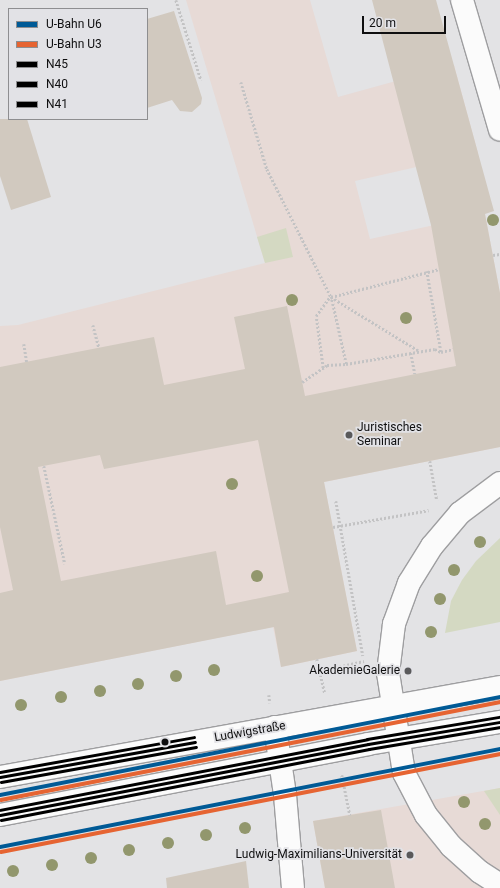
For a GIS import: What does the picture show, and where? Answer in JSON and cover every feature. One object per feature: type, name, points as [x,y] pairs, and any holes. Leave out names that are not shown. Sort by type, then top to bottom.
[{"type":"main road","points":[[462,0],[500,130]]},
{"type":"main road","points":[[500,483],[460,513],[432,546],[409,583],[394,624],[388,673],[392,706],[404,773],[426,815],[451,846],[480,872],[500,885]]},
{"type":"main road","name":"Ludwigstraße","points":[[0,777],[500,687]]},
{"type":"main road","points":[[0,815],[398,739],[500,722]]},
{"type":"main road","points":[[275,727],[281,761],[293,888]]},
{"type":"path","points":[[176,0],[201,80]]},
{"type":"path","points":[[241,82],[267,169],[331,297],[346,364]]},
{"type":"path","points":[[493,255],[500,254]]},
{"type":"path","points":[[323,368],[316,316],[331,297],[426,271],[440,269]]},
{"type":"path","points":[[426,271],[441,352]]},
{"type":"path","points":[[331,297],[419,352]]},
{"type":"path","points":[[93,325],[99,348]]},
{"type":"path","points":[[24,344],[27,362]]},
{"type":"path","points":[[302,382],[323,368],[335,363],[346,364],[435,349],[441,352],[453,349]]},
{"type":"path","points":[[411,353],[415,374]]},
{"type":"path","points":[[430,461],[438,508]]},
{"type":"path","points":[[44,466],[65,564]]},
{"type":"path","points":[[320,671],[364,661],[336,501]]},
{"type":"path","points":[[333,527],[453,506],[460,513]]},
{"type":"path","points":[[317,659],[323,685]]},
{"type":"path","points":[[343,782],[350,815]]},
{"type":"shaded area","points":[[186,0],[310,0],[338,97],[454,65],[478,153],[355,181],[370,239],[485,214],[500,293],[500,447],[324,482],[357,651],[281,667],[273,627],[0,681],[0,326],[18,325],[265,263]]},
{"type":"shaded area","name":"Ludwig-Maximilians-Universität","points":[[500,788],[500,888],[325,888],[313,821]]},
{"type":"green space","points":[[286,228],[293,257],[265,263],[257,237]]},
{"type":"green space","points":[[500,538],[500,622],[445,633],[451,601],[462,580],[476,561]]},
{"type":"green space","points":[[500,788],[500,815],[484,791]]},
{"type":"building","points":[[372,0],[436,0],[494,211],[485,214],[500,293],[500,447],[324,482],[357,651],[281,667],[274,627],[0,681],[0,593],[13,590],[0,527],[0,367],[154,337],[164,385],[245,369],[234,317],[287,306],[305,396],[456,366],[431,225]],"holes":[[[258,440],[289,592],[226,605],[216,551],[61,581],[38,467],[100,455],[104,469]]]},
{"type":"building","points":[[174,11],[202,98],[201,104],[192,112],[180,111],[172,100],[148,108],[148,19]]},
{"type":"building","points":[[0,119],[27,120],[51,197],[11,210],[0,176]]},
{"type":"building","points":[[381,810],[395,888],[325,888],[313,821]]},
{"type":"building","points":[[246,861],[249,888],[167,888],[166,878]]},
{"type":"metro line","name":"U6","points":[[0,795],[500,697]]},
{"type":"metro line","name":"U3","points":[[1,800],[500,702]]},
{"type":"metro line","name":"U6","points":[[0,847],[500,749]]},
{"type":"metro line","name":"U3","points":[[1,852],[500,754]]},
{"type":"transit line","name":"N41","points":[[0,810],[367,739],[499,717]]},
{"type":"transit line","name":"N45","points":[[0,815],[368,744],[500,722]]},
{"type":"transit line","name":"N40","points":[[1,820],[369,749],[500,727]]},
{"type":"transit line","name":"N41","points":[[0,772],[194,737]]},
{"type":"transit line","name":"N45","points":[[0,777],[195,742]]},
{"type":"transit line","name":"N40","points":[[1,782],[196,747]]},
{"type":"place","name":"Juristisches Seminar","points":[[349,435]]},
{"type":"place","name":"AkademieGalerie","points":[[408,671]]},
{"type":"place","name":"Ludwig-Maximilians-Universität","points":[[410,855]]}]
